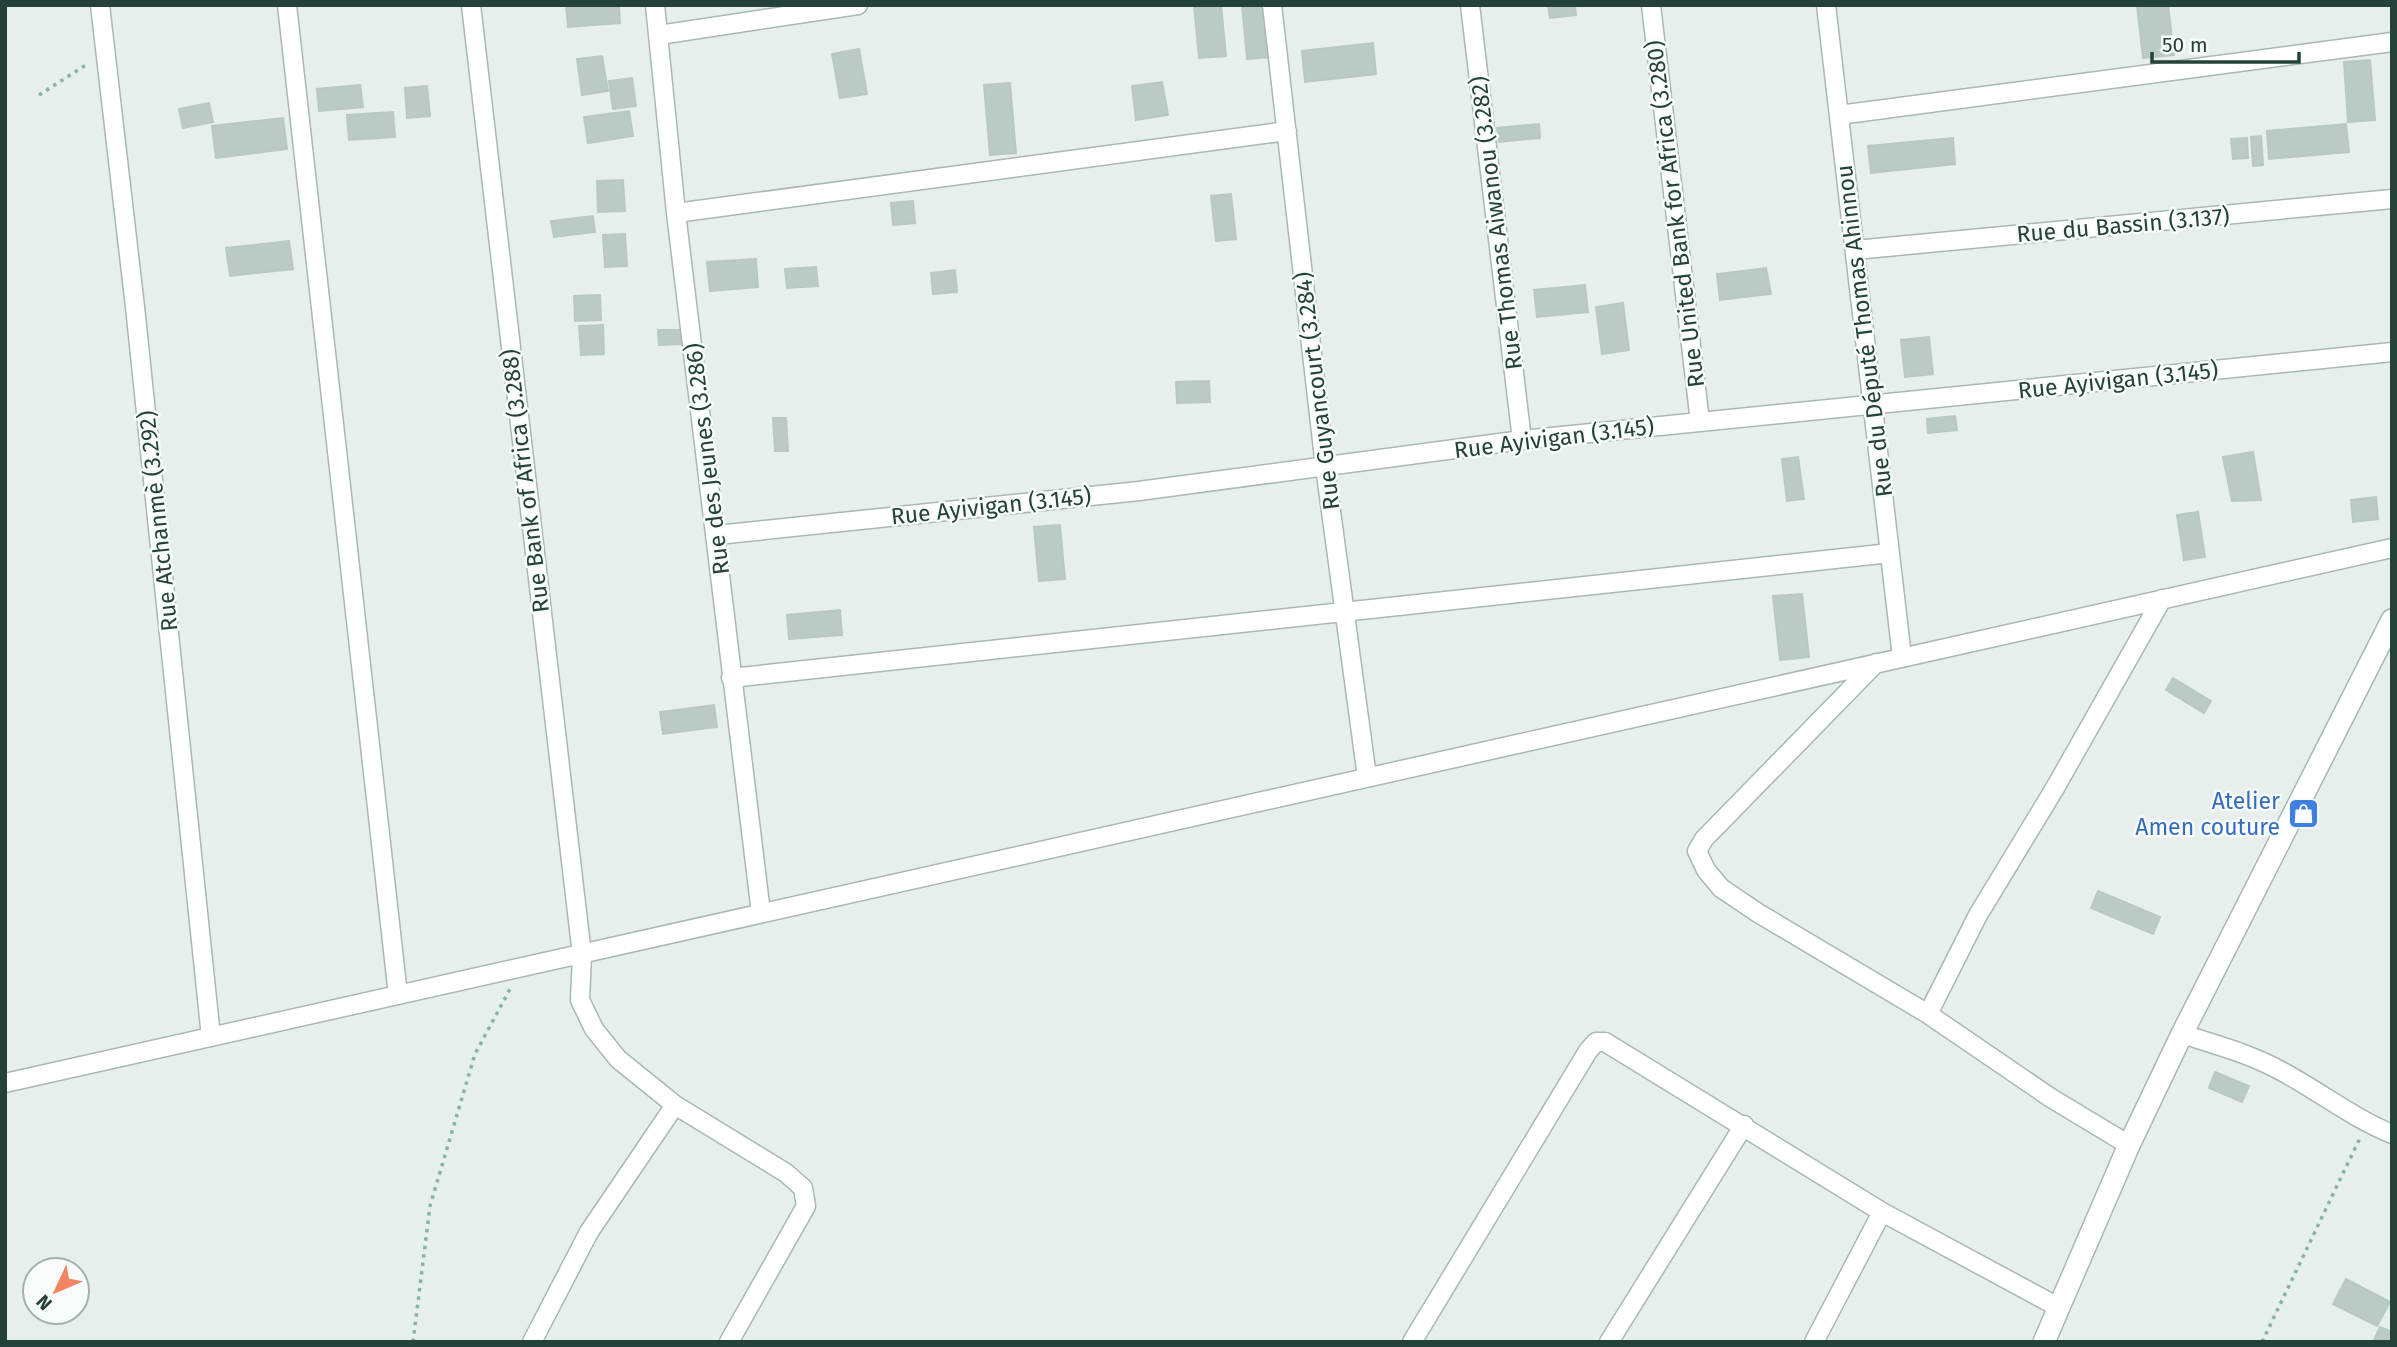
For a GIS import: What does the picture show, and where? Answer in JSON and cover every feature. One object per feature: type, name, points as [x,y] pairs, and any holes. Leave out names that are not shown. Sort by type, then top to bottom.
[{"type":"street","name":"Rue Atchanmè (3.292)","points":[[100,5],[135,307],[211,1037]]},
{"type":"street","points":[[287,5],[398,995]]},
{"type":"street","name":"Rue Bank of Africa (3.288)","points":[[471,5],[582,956],[580,1000],[594,1029],[618,1059],[675,1105],[786,1173],[803,1188],[806,1206],[729,1342]]},
{"type":"street","name":"Rue des Jeunes (3.286)","points":[[655,5],[676,213],[761,913]]},
{"type":"street","points":[[659,35],[858,5]]},
{"type":"street","name":"Rue Guyancourt (3.284)","points":[[1272,5],[1325,467],[1367,777]]},
{"type":"street","name":"Rue Thomas Aiwanou (3.282)","points":[[1470,5],[1522,440]]},
{"type":"street","name":"Rue United Bank for Africa (3.280)","points":[[1651,5],[1700,422]]},
{"type":"street","name":"Rue du Député Thomas Ahinnou","points":[[1826,5],[1902,657]]},
{"type":"street","points":[[1839,115],[2392,43]]},
{"type":"street","points":[[676,213],[1287,131]]},
{"type":"street","name":"Rue du Bassin (3.137)","points":[[1854,250],[2392,199]]},
{"type":"street","name":"Rue Ayivigan (3.145)","points":[[717,535],[1139,491],[1522,440],[2392,352]]},
{"type":"street","points":[[5,1083],[522,967],[582,956],[761,913],[2392,548]]},
{"type":"street","points":[[731,678],[1890,553]]},
{"type":"street","points":[[1928,1014],[1978,915],[2055,788],[2162,598]]},
{"type":"street","points":[[2044,1342],[2129,1145],[2182,1034],[2392,620]]},
{"type":"street","points":[[1877,663],[1714,829],[1697,852],[1706,870],[1730,894],[1928,1014],[2051,1098],[2129,1145]]},
{"type":"street","points":[[2182,1034],[2260,1060],[2367,1123],[2392,1134]]},
{"type":"street","points":[[1412,1342],[1588,1051],[1596,1042],[1605,1042],[1882,1212],[2058,1307]]},
{"type":"street","points":[[532,1342],[589,1232],[675,1105]]},
{"type":"street","points":[[1609,1342],[1744,1125]]},
{"type":"street","points":[[1814,1342],[1882,1212]]},
{"type":"path","points":[[39,94],[105,52]]},
{"type":"path","points":[[413,1342],[430,1206],[453,1123],[475,1054],[522,967]]},
{"type":"path","points":[[2262,1342],[2367,1123]]},
{"type":"building","points":[[566,5],[619,5],[620,23],[568,27]]},
{"type":"building","points":[[1194,5],[1221,5],[1226,56],[1199,58]]},
{"type":"building","points":[[1242,5],[1266,5],[1271,57],[1247,59]]},
{"type":"building","points":[[1548,5],[1575,5],[1576,15],[1550,18]]},
{"type":"building","points":[[2137,5],[2168,5],[2174,55],[2143,58]]},
{"type":"building","points":[[1373,43],[1376,74],[1305,82],[1302,51]]},
{"type":"building","points":[[859,49],[867,94],[840,98],[832,54]]},
{"type":"building","points":[[602,56],[608,91],[582,95],[577,59]]},
{"type":"building","points":[[2370,60],[2375,120],[2348,122],[2344,62]]},
{"type":"building","points":[[632,78],[636,106],[613,109],[609,81]]},
{"type":"building","points":[[1162,82],[1168,115],[1136,120],[1132,86]]},
{"type":"building","points":[[1010,83],[1016,153],[990,155],[984,85]]},
{"type":"building","points":[[360,85],[363,107],[319,111],[317,89]]},
{"type":"building","points":[[427,86],[430,116],[407,118],[405,88]]},
{"type":"building","points":[[209,103],[213,122],[183,128],[179,109]]},
{"type":"building","points":[[629,111],[633,136],[588,143],[584,117]]},
{"type":"building","points":[[393,112],[395,137],[349,140],[347,115]]},
{"type":"building","points":[[283,118],[287,149],[216,158],[212,126]]},
{"type":"building","points":[[1539,124],[1540,138],[1499,142],[1497,128]]},
{"type":"building","points":[[2346,124],[2349,152],[2269,159],[2267,131]]},
{"type":"building","points":[[2261,136],[2263,165],[2253,166],[2251,137]]},
{"type":"building","points":[[1953,138],[1955,164],[1871,173],[1868,146]]},
{"type":"building","points":[[2247,138],[2248,158],[2233,159],[2231,139]]},
{"type":"building","points":[[623,180],[625,211],[598,212],[597,181]]},
{"type":"building","points":[[1231,194],[1236,239],[1216,241],[1211,196]]},
{"type":"building","points":[[913,201],[915,223],[893,225],[891,203]]},
{"type":"building","points":[[593,216],[595,232],[554,237],[551,221]]},
{"type":"building","points":[[625,234],[627,266],[605,267],[603,235]]},
{"type":"building","points":[[289,241],[293,269],[230,276],[226,248]]},
{"type":"building","points":[[756,259],[758,287],[710,291],[707,262]]},
{"type":"building","points":[[816,267],[818,286],[787,288],[785,269]]},
{"type":"building","points":[[1766,268],[1771,294],[1720,300],[1717,274]]},
{"type":"building","points":[[955,270],[957,292],[933,294],[931,273]]},
{"type":"building","points":[[1585,285],[1588,312],[1537,317],[1534,290]]},
{"type":"building","points":[[600,295],[601,320],[575,321],[574,296]]},
{"type":"building","points":[[1623,303],[1629,350],[1602,354],[1596,307]]},
{"type":"building","points":[[603,325],[604,354],[581,355],[579,326]]},
{"type":"building","points":[[658,330],[682,330],[682,344],[659,345]]},
{"type":"building","points":[[1929,337],[1933,374],[1905,377],[1901,340]]},
{"type":"building","points":[[1209,381],[1210,402],[1177,403],[1176,382]]},
{"type":"building","points":[[1955,416],[1957,430],[1928,433],[1927,419]]},
{"type":"building","points":[[773,418],[786,418],[788,451],[775,451]]},
{"type":"building","points":[[2253,452],[2261,500],[2232,501],[2223,457]]},
{"type":"building","points":[[1798,457],[1804,499],[1787,501],[1782,459]]},
{"type":"building","points":[[2376,497],[2378,519],[2353,522],[2351,500]]},
{"type":"building","points":[[2198,512],[2205,557],[2184,560],[2177,515]]},
{"type":"building","points":[[1060,525],[1065,579],[1039,581],[1034,527]]},
{"type":"building","points":[[1802,594],[1809,657],[1780,660],[1773,596]]},
{"type":"building","points":[[840,610],[842,635],[789,639],[787,615]]},
{"type":"building","points":[[2173,678],[2211,701],[2204,713],[2166,690]]},
{"type":"building","points":[[714,705],[717,727],[663,734],[660,712]]},
{"type":"building","points":[[2098,891],[2160,917],[2153,934],[2091,908]]},
{"type":"building","points":[[2215,1072],[2249,1086],[2242,1102],[2209,1088]]},
{"type":"building","points":[[2346,1279],[2390,1302],[2377,1326],[2333,1304]]},
{"type":"building","points":[[2380,1327],[2392,1332],[2392,1342],[2373,1342]]},
{"type":"place","name":"Atelier Amen couture","points":[[2303,814]]}]
